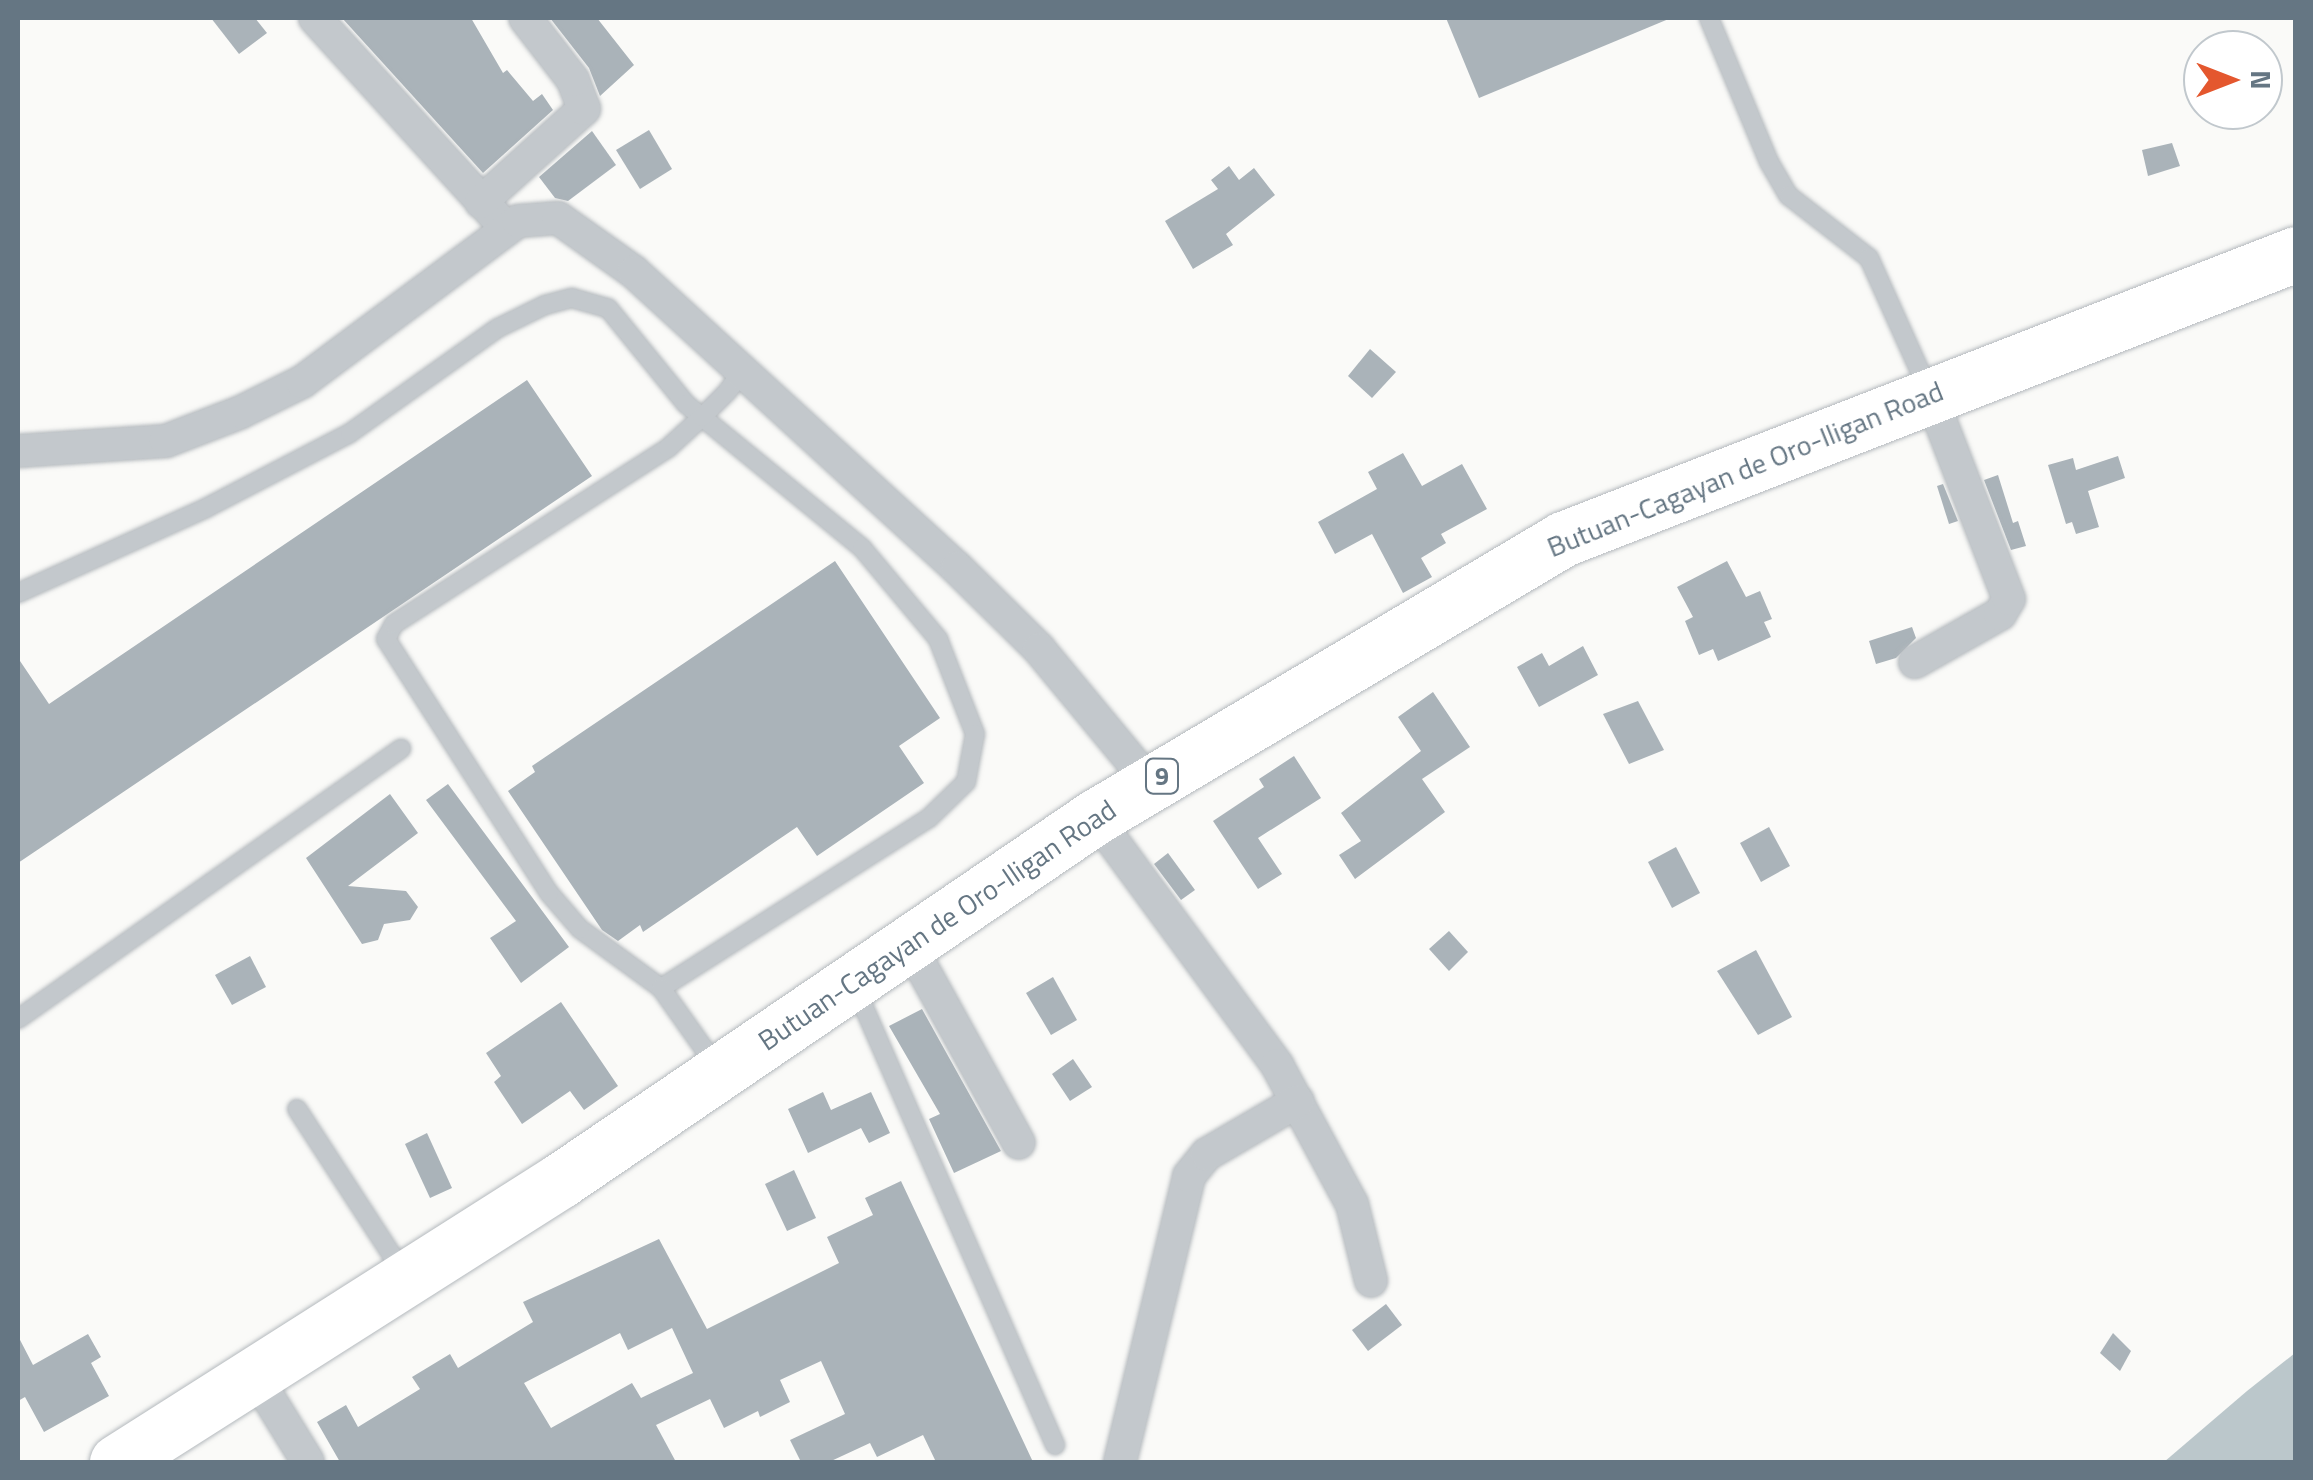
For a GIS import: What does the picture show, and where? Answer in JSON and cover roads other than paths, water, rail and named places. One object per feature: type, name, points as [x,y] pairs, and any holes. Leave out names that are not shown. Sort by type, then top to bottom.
[{"type":"highway","name":"Butuan-Cagayan de Oro-Iligan Road","points":[[117,1462],[257,1379],[408,1280],[1095,817],[1562,539],[2296,254]]},
{"type":"street","points":[[314,18],[506,229]]},
{"type":"street","points":[[481,202],[584,109],[572,80],[525,18]]},
{"type":"street","points":[[18,450],[166,441],[241,412],[302,382],[506,229],[534,218],[558,218],[579,229],[744,371],[1039,650],[1150,783]]},
{"type":"street","points":[[1915,662],[2000,614],[2008,599],[1930,394]]},
{"type":"street","points":[[1095,817],[1298,1101],[1352,1204],[1371,1281]]},
{"type":"street","points":[[909,944],[1018,1143]]},
{"type":"street","points":[[1120,1462],[1189,1176],[1207,1154],[1298,1101]]},
{"type":"street","points":[[257,1379],[308,1462]]},
{"type":"lane","points":[[1708,18],[1769,162],[1800,207],[1869,258],[1930,394]]},
{"type":"lane","points":[[18,593],[206,508],[350,434],[498,328],[572,298],[608,308],[702,417],[862,548],[938,639],[975,734],[966,782],[929,818],[661,988]]},
{"type":"lane","points":[[720,1072],[661,988],[580,929],[549,893],[386,639],[394,624],[668,448],[744,371]]},
{"type":"lane","points":[[18,1019],[401,749]]},
{"type":"lane","points":[[853,981],[1055,1444]]},
{"type":"lane","points":[[297,1109],[408,1280]]}]
